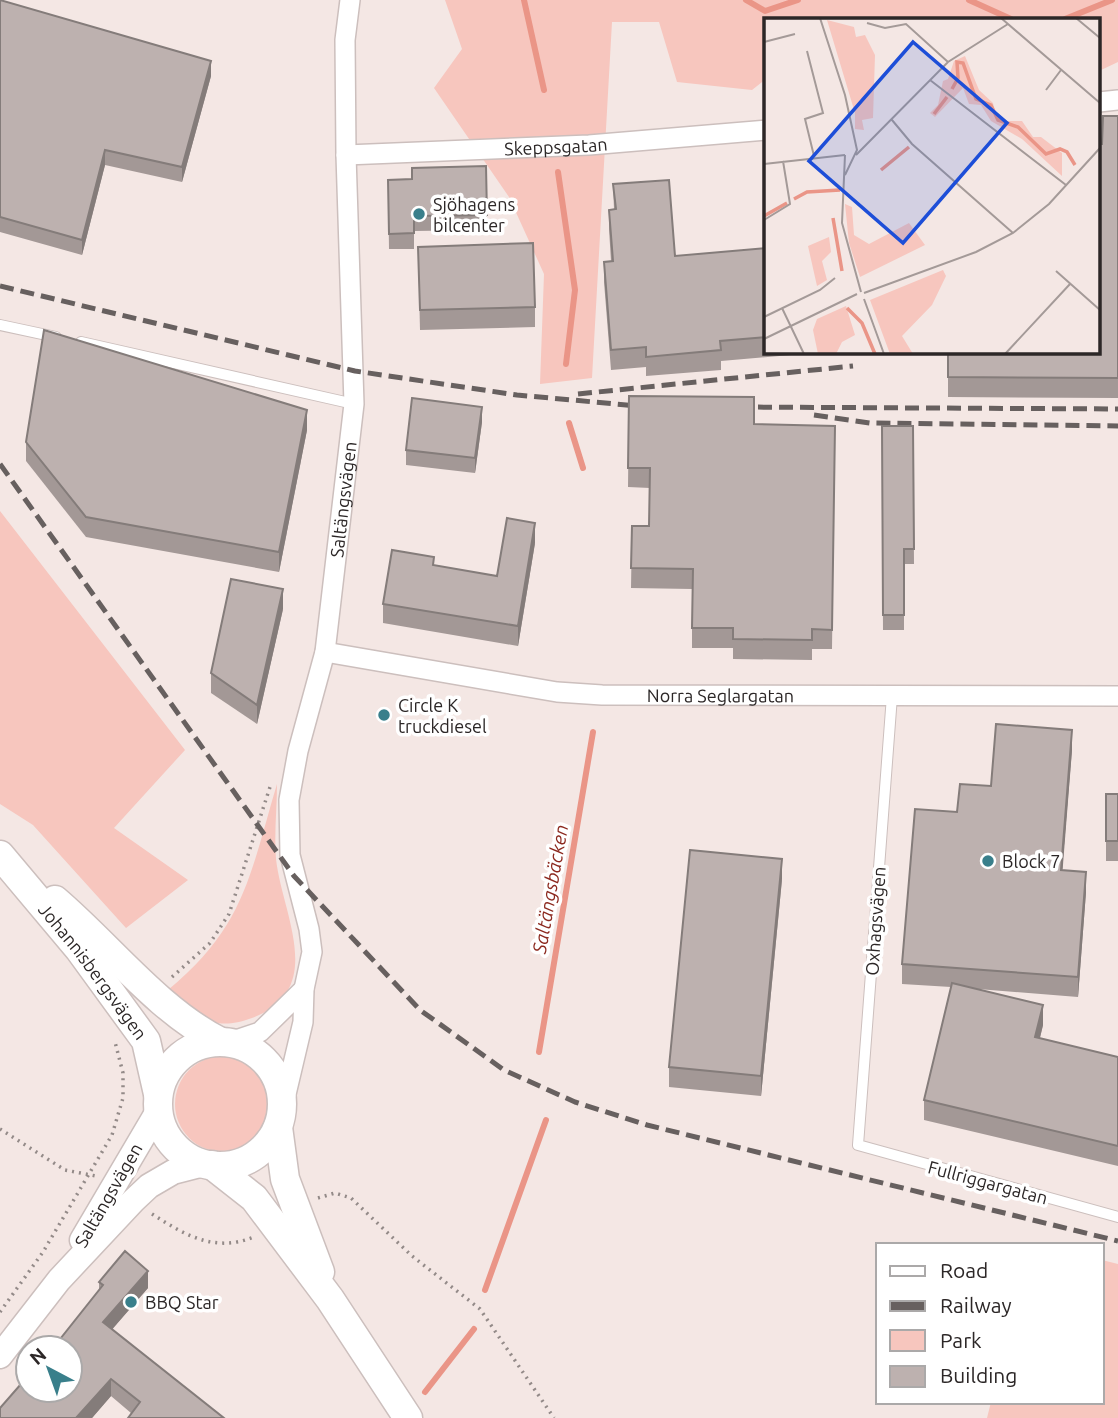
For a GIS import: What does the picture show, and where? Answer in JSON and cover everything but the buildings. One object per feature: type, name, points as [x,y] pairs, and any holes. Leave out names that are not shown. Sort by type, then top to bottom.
[{"type":"main road","name":"Johannisbergsvägen","points":[[0,854],[96,935],[173,1013],[192,1028],[224,1042]]},
{"type":"main road","name":"Johannisbergsvägen","points":[[0,854],[79,949],[146,1041],[153,1064],[158,1105]]},
{"type":"main road","points":[[330,1298],[285,1179],[279,1085],[269,1066],[255,1052],[224,1042],[203,1044],[183,1053],[161,1081],[158,1105],[165,1133],[176,1147],[208,1165],[254,1198],[330,1298],[408,1418]]},
{"type":"main road","points":[[208,1165],[231,1165],[248,1159],[267,1145],[280,1119]]},
{"type":"street","name":"Saltängsvägen","points":[[280,1119],[303,1021],[304,989],[312,953],[309,929],[290,855],[289,800],[298,751],[325,652],[354,404],[346,155],[345,40],[350,0]]},
{"type":"street","points":[[1100,102],[1118,100]]},
{"type":"street","name":"Skeppsgatan","points":[[346,155],[589,145],[764,130]]},
{"type":"street","name":"Norra Seglargatan","points":[[325,652],[557,692],[1118,696]]},
{"type":"street","points":[[224,1042],[260,1031],[304,989]]},
{"type":"street","name":"Saltängsvägen","points":[[59,1280],[158,1105]]},
{"type":"street","name":"Saltängsvägen","points":[[1,1353],[59,1280],[149,1186],[173,1172],[208,1165]]},
{"type":"lane","points":[[0,325],[354,404]]},
{"type":"lane","name":"Oxhagsvägen","points":[[858,1145],[892,696]]},
{"type":"lane","name":"Fullriggargatan","points":[[858,1145],[1118,1217]]},
{"type":"path","points":[[165,984],[202,951],[229,914],[271,781]]},
{"type":"path","points":[[0,1312],[43,1252],[65,1210],[91,1173],[112,1135],[123,1098],[123,1073],[114,1038]]},
{"type":"path","points":[[0,1129],[65,1170],[91,1173]]},
{"type":"path","points":[[467,1299],[480,1309],[554,1418]]},
{"type":"green space","points":[[445,0],[1118,0],[1118,62],[1100,71],[1100,18],[764,18],[764,81],[752,90],[677,82],[659,22],[612,22],[592,378],[540,384],[544,274],[509,197],[434,88],[462,49]]},
{"type":"green space","points":[[0,511],[185,750],[114,828],[188,880],[126,928],[33,825],[0,804]]},
{"type":"green space","points":[[277,784],[276,859],[295,949],[295,970],[289,989],[275,1005],[252,1018],[226,1024],[215,1023],[196,1014],[168,990],[194,967],[229,921],[251,872]]},
{"type":"green space","points":[[223,1056],[241,1060],[257,1070],[267,1086],[271,1104],[267,1122],[257,1138],[241,1148],[223,1152],[205,1148],[189,1138],[179,1122],[175,1104],[179,1086],[189,1070],[205,1060]]},
{"type":"green space","points":[[1104,1260],[1118,1264],[1118,1418],[987,1418],[990,1404],[1104,1404]]},
{"type":"waterway","points":[[524,0],[544,90]]},
{"type":"waterway","points":[[746,0],[765,11],[798,0]]},
{"type":"waterway","points":[[969,0],[1009,18]]},
{"type":"waterway","points":[[1067,18],[1112,0]]},
{"type":"waterway","name":"Saltängsbäcken","points":[[558,172],[575,290],[566,364]]},
{"type":"waterway","name":"Saltängsbäcken","points":[[569,423],[583,468]]},
{"type":"waterway","name":"Saltängsbäcken","points":[[539,1052],[593,732]]},
{"type":"waterway","name":"Saltängsbäcken","points":[[485,1290],[546,1120]]},
{"type":"waterway","name":"Saltängsbäcken","points":[[425,1392],[474,1329]]},
{"type":"railway","points":[[0,286],[355,371],[517,395],[649,407]]},
{"type":"railway","points":[[578,394],[853,366]]},
{"type":"railway","points":[[737,407],[1118,409]]},
{"type":"railway","points":[[814,415],[870,423],[1118,426]]},
{"type":"railway","points":[[0,464],[294,876],[420,1010],[504,1070],[575,1102],[647,1125],[1118,1241]]},
{"type":"place","name":"Sjöhagens bilcenter","points":[[419,214]]},
{"type":"place","name":"Circle K truckdiesel","points":[[384,715]]},
{"type":"place","name":"Block 7","points":[[988,861]]},
{"type":"place","name":"BBQ Star","points":[[131,1302]]}]
